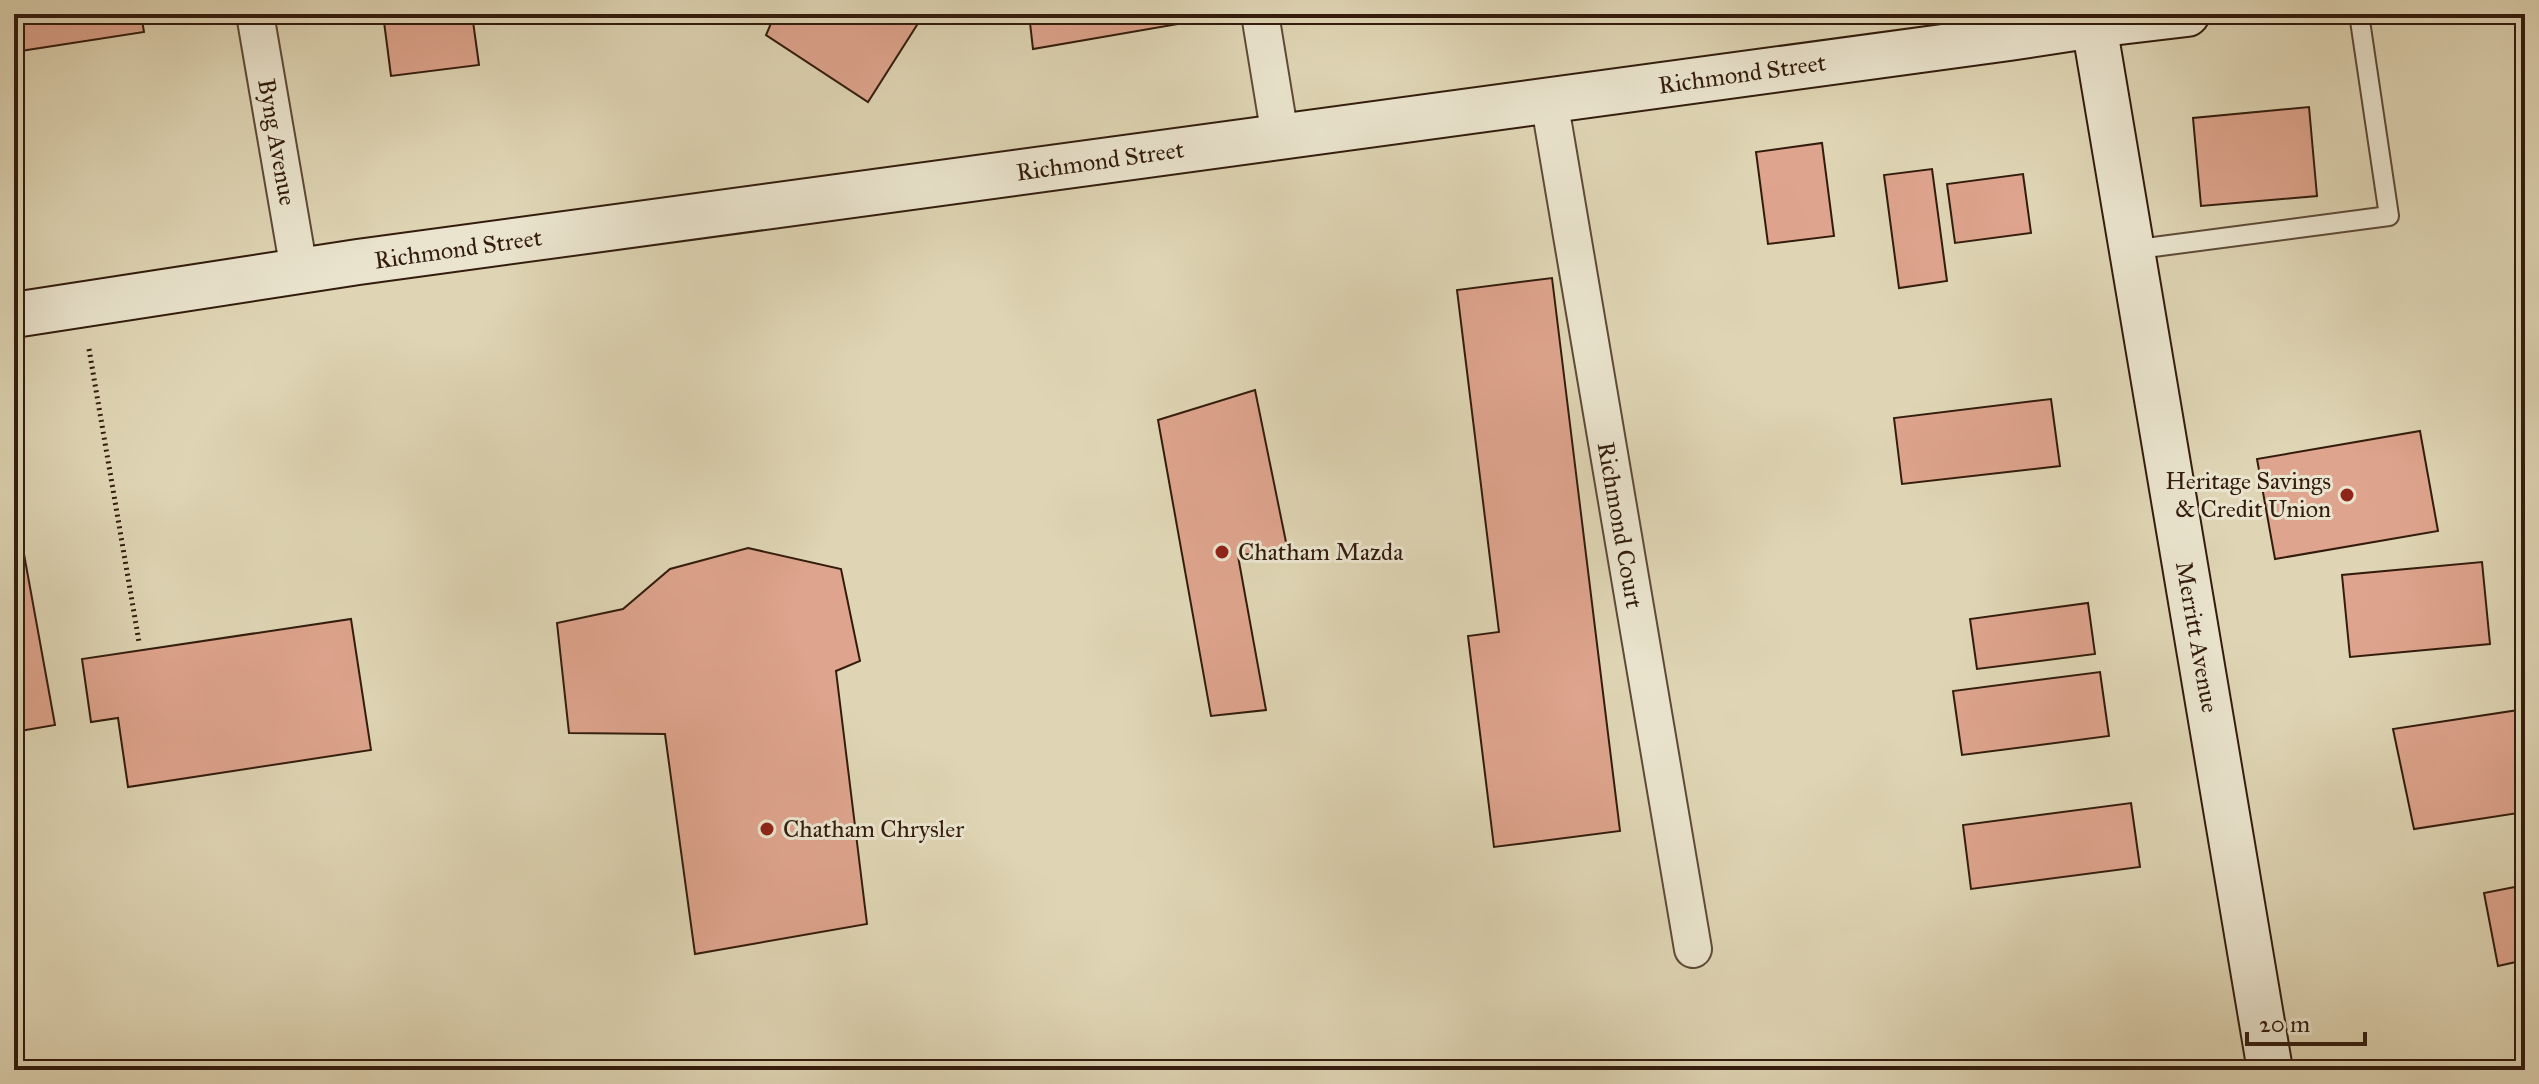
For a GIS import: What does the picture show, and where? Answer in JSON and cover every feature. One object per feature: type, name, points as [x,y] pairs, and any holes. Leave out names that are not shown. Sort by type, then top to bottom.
[{"type":"main road","name":"Richmond Street","points":[[14,315],[299,270],[2009,38],[2093,19],[2187,14]]},
{"type":"main road","name":"Merritt Avenue","points":[[2093,19],[2270,1070]]},
{"type":"street","name":"Byng Avenue","points":[[255,14],[299,270]]},
{"type":"street","points":[[1260,14],[1280,136]]},
{"type":"street","name":"Richmond Court","points":[[1549,100],[1693,949]]},
{"type":"lane","points":[[2131,250],[2389,216],[2359,14]]},
{"type":"path","points":[[89,349],[139,642]]},
{"type":"building","points":[[14,14],[141,14],[144,32],[14,52]]},
{"type":"building","points":[[383,14],[472,14],[479,65],[391,76]]},
{"type":"building","points":[[775,14],[924,14],[868,102],[766,35]]},
{"type":"building","points":[[1029,14],[1206,14],[1207,19],[1033,49]]},
{"type":"building","points":[[2309,107],[2317,196],[2201,206],[2193,118]]},
{"type":"building","points":[[1822,143],[1834,236],[1768,244],[1756,152]]},
{"type":"building","points":[[1932,169],[1947,281],[1899,288],[1884,175]]},
{"type":"building","points":[[2023,174],[2031,233],[1955,243],[1947,184]]},
{"type":"building","points":[[1552,278],[1620,831],[1494,847],[1468,636],[1499,632],[1457,290]]},
{"type":"building","name":"Chatham Mazda","points":[[1255,390],[1287,547],[1238,556],[1266,710],[1211,716],[1158,420]]},
{"type":"building","points":[[2051,399],[2060,466],[1902,484],[1894,418]]},
{"type":"building","name":"Heritage Savings & Credit Union","points":[[2420,431],[2438,531],[2275,559],[2257,459]]},
{"type":"building","points":[[14,499],[55,725],[14,732]]},
{"type":"building","name":"Chatham Chrysler","points":[[748,548],[841,569],[860,661],[836,671],[867,924],[695,954],[665,734],[569,733],[557,623],[623,609],[670,569]]},
{"type":"building","points":[[2482,562],[2490,644],[2350,657],[2342,575]]},
{"type":"building","points":[[2088,603],[2095,654],[1977,669],[1970,619]]},
{"type":"building","points":[[351,619],[371,750],[128,787],[118,718],[91,722],[82,659]]},
{"type":"building","points":[[2100,672],[2109,736],[1962,755],[1953,691]]},
{"type":"building","points":[[2525,709],[2525,812],[2414,829],[2393,729]]},
{"type":"building","points":[[2131,803],[2140,867],[1971,889],[1963,825]]},
{"type":"building","points":[[2525,885],[2525,1010],[2516,962],[2498,966],[2484,893]]},
{"type":"place","name":"Heritage Savings & Credit Union","points":[[2347,495]]},
{"type":"place","name":"Chatham Mazda","points":[[1222,552]]},
{"type":"place","name":"Chatham Chrysler","points":[[767,829]]}]
